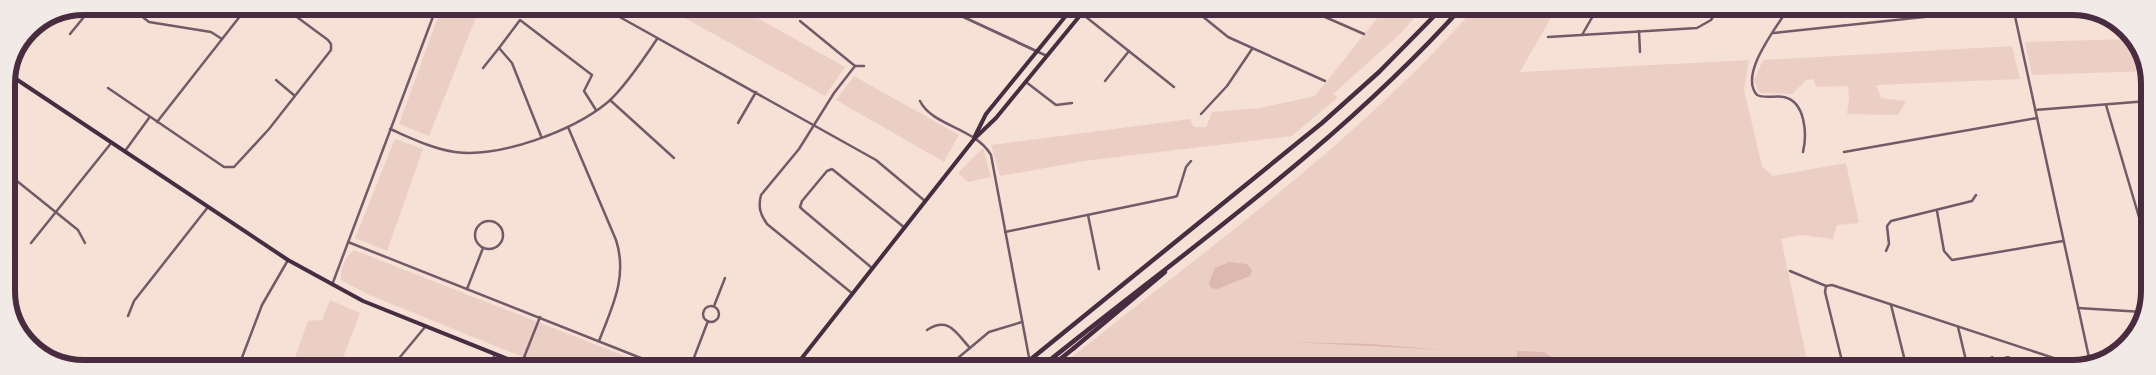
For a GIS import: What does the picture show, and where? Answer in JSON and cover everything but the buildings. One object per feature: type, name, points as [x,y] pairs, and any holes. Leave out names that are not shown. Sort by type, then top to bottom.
[{"type":"highway","points":[[1030,360],[1314,130],[1379,72],[1435,15]]},
{"type":"highway","points":[[1050,360],[1192,247],[1362,107],[1454,15]]},
{"type":"highway","points":[[1059,360],[1141,295],[1192,247]]},
{"type":"main road","points":[[800,360],[926,202],[974,138],[986,114],[1066,15]]},
{"type":"main road","points":[[974,138],[996,118],[1080,15]]},
{"type":"main road","points":[[15,79],[288,260],[332,284],[425,327],[511,360]]},
{"type":"street","points":[[70,34],[86,15]]},
{"type":"street","points":[[140,15],[149,22],[211,32],[222,39]]},
{"type":"street","points":[[157,122],[241,15]]},
{"type":"street","points":[[108,88],[224,167],[234,167],[295,96],[331,50],[331,44],[294,15]]},
{"type":"street","points":[[332,284],[434,15]]},
{"type":"street","points":[[616,15],[883,164],[926,202]]},
{"type":"street","points":[[961,15],[1047,56]]},
{"type":"street","points":[[1084,15],[1174,88]]},
{"type":"street","points":[[1200,15],[1228,37],[1325,81]]},
{"type":"street","points":[[1320,15],[1364,34]]},
{"type":"street","points":[[1582,35],[1593,15]]},
{"type":"street","points":[[1548,37],[1697,28],[1711,20],[1714,15]]},
{"type":"street","points":[[1784,15],[1755,62],[1752,86],[1754,91],[1760,96],[1783,96],[1798,107],[1805,132],[1803,152]]},
{"type":"street","points":[[1774,32],[1942,15]]},
{"type":"street","points":[[2015,15],[2089,358]]},
{"type":"street","points":[[483,68],[520,20],[592,75],[584,91],[596,110]]},
{"type":"street","points":[[800,21],[855,66],[864,66]]},
{"type":"street","points":[[1639,31],[1640,52]]},
{"type":"street","points":[[390,130],[440,148],[459,152],[502,150],[568,127],[610,100],[658,38]]},
{"type":"street","points":[[499,48],[512,63],[541,136]]},
{"type":"street","points":[[1201,114],[1227,86],[1252,49]]},
{"type":"street","points":[[1106,81],[1129,51]]},
{"type":"street","points":[[853,294],[767,224],[760,213],[761,196],[799,149],[855,66]]},
{"type":"street","points":[[276,80],[295,96]]},
{"type":"street","points":[[1026,82],[1056,105],[1072,104]]},
{"type":"street","points":[[738,123],[756,92]]},
{"type":"street","points":[[610,100],[674,158]]},
{"type":"street","points":[[920,100],[927,111],[974,138],[984,145],[991,155],[1029,360]]},
{"type":"street","points":[[2035,110],[2141,102]]},
{"type":"street","points":[[2106,105],[2141,225]]},
{"type":"street","points":[[125,151],[149,117]]},
{"type":"street","points":[[1844,152],[2036,118]]},
{"type":"street","points":[[568,127],[616,240],[620,257],[619,286],[598,341]]},
{"type":"street","points":[[31,243],[112,142]]},
{"type":"street","points":[[1005,232],[1177,196],[1186,167],[1191,162]]},
{"type":"street","points":[[872,269],[803,210],[800,206],[802,201],[827,171],[832,169],[905,228]]},
{"type":"street","points":[[15,179],[78,230],[84,243]]},
{"type":"street","points":[[1886,251],[1889,244],[1886,230],[1891,221],[1972,201],[1976,196]]},
{"type":"street","points":[[128,316],[134,300],[208,207]]},
{"type":"street","points":[[1937,211],[1944,250],[1952,260],[2063,241]]},
{"type":"street","points":[[1088,214],[1098,269]]},
{"type":"street","points":[[484,222],[495,222],[503,229],[503,240],[495,248],[484,248],[476,241],[476,230],[484,222]]},
{"type":"street","points":[[348,242],[646,360]]},
{"type":"street","points":[[467,289],[484,248]]},
{"type":"street","points":[[241,360],[262,305],[288,260]]},
{"type":"street","points":[[1790,271],[1826,286],[1832,285],[2060,360]]},
{"type":"street","points":[[714,306],[725,278]]},
{"type":"street","points":[[1826,286],[1842,360]]},
{"type":"street","points":[[1891,305],[1905,360]]},
{"type":"street","points":[[708,306],[714,306],[718,309],[719,317],[716,321],[708,321],[704,318],[703,312],[708,306]]},
{"type":"street","points":[[2078,308],[2137,312]]},
{"type":"street","points":[[523,360],[540,318]]},
{"type":"street","points":[[693,360],[708,321]]},
{"type":"street","points":[[956,360],[995,329],[1022,322]]},
{"type":"street","points":[[926,330],[936,324],[946,324],[970,348]]},
{"type":"street","points":[[398,360],[425,327]]},
{"type":"street","points":[[1958,327],[1966,360]]},
{"type":"street","points":[[492,360],[495,354]]},
{"type":"shaded area","points":[[439,15],[478,15],[429,136],[399,124]]},
{"type":"shaded area","points":[[679,15],[752,15],[845,67],[825,96]]},
{"type":"shaded area","points":[[1380,15],[1417,15],[1398,36],[1333,94],[1338,97],[1292,136],[1084,161],[1000,176],[991,145],[1190,119],[1194,127],[1206,127],[1212,112],[1259,108],[1315,96]]},
{"type":"shaded area","points":[[1468,15],[1552,15],[1520,72],[1749,60],[1744,90],[1762,166],[1773,176],[1846,163],[1859,223],[1837,225],[1833,239],[1802,235],[1781,239],[1807,360],[1068,360],[1221,240],[1328,152],[1429,57]]},
{"type":"shaded area","points":[[2124,39],[2132,50],[2140,71],[2032,75],[2025,42]]},
{"type":"shaded area","points":[[2012,46],[2020,79],[1876,85],[1881,98],[1906,101],[1898,115],[1847,114],[1848,86],[1817,87],[1813,79],[1806,80],[1792,94],[1759,93],[1754,80],[1763,60]]},
{"type":"shaded area","points":[[854,76],[959,135],[944,162],[836,100]]},
{"type":"shaded area","points":[[395,139],[423,149],[387,251],[355,238]]},
{"type":"shaded area","points":[[983,148],[991,177],[968,182],[958,173]]},
{"type":"shaded area","points":[[354,250],[635,360],[530,360],[369,295],[341,280],[341,272],[348,256]]},
{"type":"shaded area","points":[[1229,262],[1247,264],[1252,270],[1250,276],[1217,289],[1211,288],[1209,283],[1215,268]]},
{"type":"shaded area","points":[[330,300],[360,313],[342,360],[294,360],[308,321],[322,320]]},
{"type":"shaded area","points":[[1290,342],[1372,344],[1445,350]]},
{"type":"shaded area","points":[[1517,351],[1543,352],[1557,360],[1524,360],[1517,359]]}]
